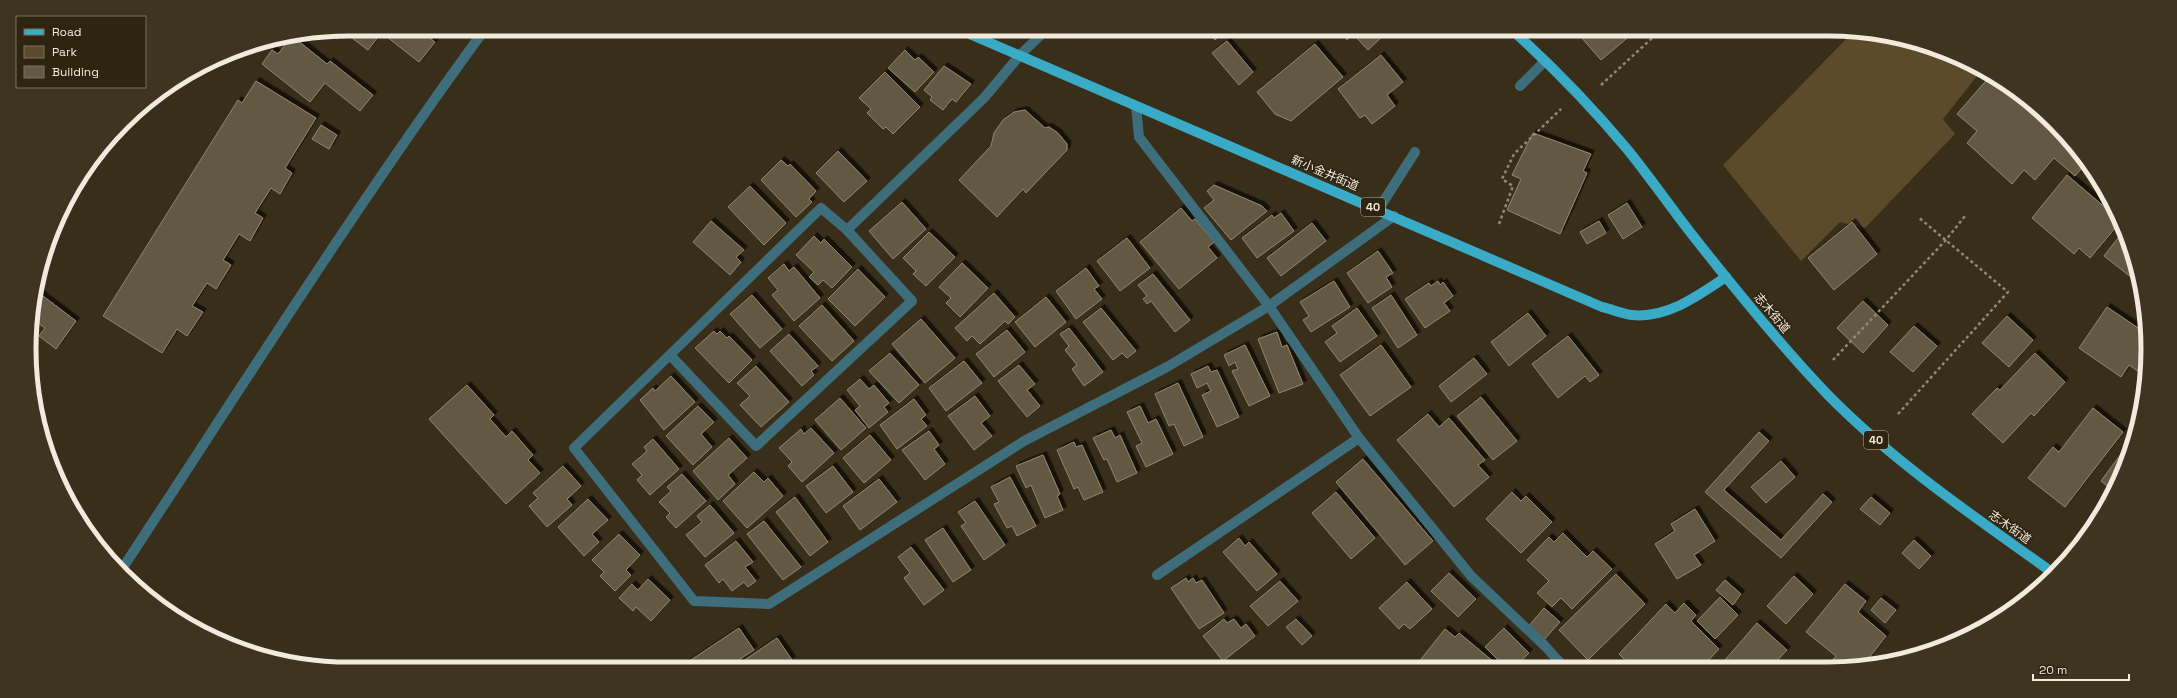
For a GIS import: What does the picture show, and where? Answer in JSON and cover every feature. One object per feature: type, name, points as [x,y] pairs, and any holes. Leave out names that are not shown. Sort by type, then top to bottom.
[{"type":"main road","name":"新小金井街道","points":[[975,36],[1602,307],[1633,315],[1663,312],[1687,302],[1726,277]]},
{"type":"main road","name":"志木街道","points":[[1518,36],[1582,99],[1627,149],[1726,277],[1785,348],[1828,395],[1870,435],[1935,489],[2048,570]]},
{"type":"street","points":[[124,566],[368,194],[416,123],[480,36]]},
{"type":"street","points":[[847,230],[984,98],[1020,55],[1040,36]]},
{"type":"street","points":[[1520,86],[1545,62]]},
{"type":"street","points":[[1136,106],[1139,137],[1269,306],[1359,438],[1471,576],[1545,646],[1559,662]]},
{"type":"street","points":[[1378,210],[1415,152]]},
{"type":"street","points":[[670,355],[756,446],[912,301],[847,230],[821,208],[574,448],[694,601],[769,604],[1024,441],[1167,367],[1269,306],[1394,216]]},
{"type":"street","points":[[1157,575],[1359,438]]},
{"type":"path","points":[[1582,99],[1601,86],[1655,36]]},
{"type":"path","points":[[1499,224],[1513,186],[1502,179],[1514,154],[1562,109]]},
{"type":"path","points":[[1833,360],[1945,240],[1965,216]]},
{"type":"path","points":[[1898,414],[2008,292],[1918,217]]},
{"type":"green space","points":[[1848,37],[1889,42],[1929,53],[1966,68],[1977,76],[1943,119],[1955,134],[1865,228],[1840,222],[1801,261],[1723,165]]},
{"type":"building","points":[[349,36],[379,36],[368,50]]},
{"type":"building","points":[[427,36],[435,42],[419,62],[387,37]]},
{"type":"building","points":[[1211,36],[1219,36],[1215,40]]},
{"type":"building","points":[[1343,36],[1351,36],[1347,40]]},
{"type":"building","points":[[1355,36],[1383,36],[1368,50]]},
{"type":"building","points":[[1580,36],[1630,36],[1601,60]]},
{"type":"building","points":[[298,41],[327,64],[330,61],[373,95],[360,111],[325,83],[310,102],[262,64],[272,50],[278,54],[287,42]]},
{"type":"building","points":[[1227,41],[1253,72],[1239,85],[1212,53]]},
{"type":"building","points":[[1315,44],[1343,77],[1291,121],[1275,114],[1257,92]]},
{"type":"building","points":[[905,50],[915,60],[918,57],[934,72],[915,92],[888,68]]},
{"type":"building","points":[[1381,55],[1403,82],[1387,95],[1395,106],[1372,124],[1365,115],[1360,118],[1338,89]]},
{"type":"building","points":[[944,66],[971,84],[956,102],[952,99],[943,110],[930,100],[932,97],[924,90]]},
{"type":"building","points":[[885,72],[920,107],[893,134],[886,127],[883,129],[867,113],[871,109],[859,98]]},
{"type":"building","points":[[1987,80],[2019,101],[2034,114],[2063,143],[2083,167],[2075,176],[2054,158],[2035,180],[2024,170],[2012,184],[1967,143],[1977,131],[1957,114]]},
{"type":"building","points":[[256,81],[316,118],[285,168],[292,173],[280,194],[271,188],[255,213],[263,218],[250,241],[239,234],[223,260],[231,265],[216,289],[207,283],[192,306],[203,312],[187,336],[177,329],[162,353],[103,316],[238,100],[242,103]]},
{"type":"building","points":[[1025,110],[1045,128],[1049,127],[1058,133],[1067,144],[1067,150],[1026,193],[1023,189],[997,217],[959,180],[991,146],[994,133],[1003,120],[1014,112]]},
{"type":"building","points":[[321,125],[337,135],[329,149],[312,139]]},
{"type":"building","points":[[1533,133],[1591,154],[1583,171],[1587,173],[1560,234],[1507,210],[1521,179],[1512,175]]},
{"type":"building","points":[[838,151],[867,181],[844,202],[816,173]]},
{"type":"building","points":[[781,160],[788,166],[790,164],[816,191],[809,199],[812,202],[796,217],[761,180]]},
{"type":"building","points":[[2067,175],[2109,211],[2116,227],[2090,258],[2079,248],[2074,254],[2032,218]]},
{"type":"building","points":[[1214,185],[1262,206],[1267,211],[1231,240],[1204,208],[1214,200],[1207,191]]},
{"type":"building","points":[[750,186],[786,223],[764,245],[728,207]]},
{"type":"building","points":[[902,202],[926,229],[893,259],[869,231]]},
{"type":"building","points":[[1627,203],[1642,227],[1623,239],[1608,215]]},
{"type":"building","points":[[1181,208],[1192,221],[1195,219],[1214,242],[1208,247],[1217,258],[1179,289],[1140,242]]},
{"type":"building","points":[[1281,213],[1294,231],[1257,258],[1242,238],[1272,215],[1274,218]]},
{"type":"building","points":[[711,221],[744,250],[736,257],[741,262],[730,275],[693,242]]},
{"type":"building","points":[[1599,221],[1606,233],[1587,244],[1580,232]]},
{"type":"building","points":[[1852,222],[1877,254],[1834,290],[1808,258]]},
{"type":"building","points":[[1312,223],[1326,241],[1281,276],[1267,258]]},
{"type":"building","points":[[929,232],[955,257],[926,286],[913,274],[916,271],[903,258]]},
{"type":"building","points":[[814,236],[821,243],[824,239],[852,267],[832,288],[823,280],[818,285],[809,277],[814,272],[796,255]]},
{"type":"building","points":[[2120,236],[2133,278],[2104,256]]},
{"type":"building","points":[[1127,238],[1150,268],[1120,291],[1097,261]]},
{"type":"building","points":[[1378,251],[1393,273],[1386,277],[1392,287],[1368,303],[1347,273]]},
{"type":"building","points":[[962,263],[988,288],[960,317],[946,303],[951,298],[939,287]]},
{"type":"building","points":[[784,264],[789,271],[794,267],[820,298],[794,321],[772,295],[778,290],[768,278]]},
{"type":"building","points":[[1086,268],[1099,286],[1094,289],[1102,299],[1076,319],[1056,291]]},
{"type":"building","points":[[858,269],[885,297],[855,326],[828,299]]},
{"type":"building","points":[[1153,274],[1190,320],[1175,332],[1151,301],[1147,304],[1143,299],[1147,296],[1138,285]]},
{"type":"building","points":[[1334,281],[1350,307],[1311,332],[1303,320],[1309,316],[1300,302]]},
{"type":"building","points":[[1438,281],[1440,285],[1443,282],[1453,296],[1444,303],[1450,311],[1425,328],[1405,299],[1429,283],[1431,286]]},
{"type":"building","points":[[994,293],[1015,317],[1008,324],[1005,321],[980,344],[972,336],[967,341],[955,328]]},
{"type":"building","points":[[41,295],[76,321],[56,349],[39,336],[45,328],[38,323]]},
{"type":"building","points":[[752,295],[782,329],[760,348],[730,314]]},
{"type":"building","points":[[1391,295],[1417,335],[1398,348],[1372,308]]},
{"type":"building","points":[[1046,297],[1066,322],[1035,347],[1015,322]]},
{"type":"building","points":[[1863,301],[1888,325],[1863,353],[1837,328]]},
{"type":"building","points":[[822,305],[854,341],[832,361],[799,326]]},
{"type":"building","points":[[2107,307],[2140,329],[2140,372],[2129,365],[2121,377],[2079,348]]},
{"type":"building","points":[[1101,308],[1136,351],[1127,358],[1122,353],[1113,360],[1083,322]]},
{"type":"building","points":[[1357,308],[1377,336],[1340,362],[1325,342],[1337,333],[1332,326]]},
{"type":"building","points":[[1528,313],[1546,336],[1509,366],[1491,342]]},
{"type":"building","points":[[2007,316],[2033,340],[2009,367],[1982,343]]},
{"type":"building","points":[[921,319],[955,358],[925,383],[892,344]]},
{"type":"building","points":[[1914,326],[1937,346],[1913,372],[1890,352]]},
{"type":"building","points":[[1069,328],[1103,372],[1084,386],[1072,369],[1077,365],[1065,350],[1069,346],[1060,334]]},
{"type":"building","points":[[1007,330],[1025,352],[994,377],[976,354]]},
{"type":"building","points":[[714,331],[717,334],[720,331],[727,338],[729,336],[752,360],[729,383],[695,348]]},
{"type":"building","points":[[1277,332],[1282,347],[1287,345],[1303,384],[1279,393],[1258,339]]},
{"type":"building","points":[[789,334],[818,366],[811,371],[814,375],[802,386],[770,351]]},
{"type":"building","points":[[1568,336],[1599,375],[1590,382],[1585,376],[1558,398],[1532,364]]},
{"type":"building","points":[[1245,345],[1270,396],[1249,406],[1232,371],[1238,369],[1235,362],[1229,366],[1224,355]]},
{"type":"building","points":[[1381,345],[1411,387],[1370,416],[1340,375]]},
{"type":"building","points":[[890,353],[919,385],[899,403],[869,371]]},
{"type":"building","points":[[2035,353],[2065,382],[2034,416],[2031,413],[2003,443],[1972,414],[1997,388],[2000,390]]},
{"type":"building","points":[[1474,358],[1487,374],[1451,402],[1439,386]]},
{"type":"building","points":[[964,361],[982,383],[946,411],[929,388]]},
{"type":"building","points":[[1019,365],[1035,384],[1027,390],[1040,406],[1027,417],[998,381]]},
{"type":"building","points":[[756,366],[789,402],[761,427],[740,405],[750,396],[737,383]]},
{"type":"building","points":[[1208,366],[1211,372],[1217,370],[1239,417],[1217,427],[1202,395],[1211,391],[1207,383],[1197,388],[1191,374]]},
{"type":"building","points":[[671,376],[695,402],[664,430],[640,400],[653,388],[655,391]]},
{"type":"building","points":[[860,379],[869,389],[874,385],[889,403],[884,407],[888,412],[869,428],[855,410],[860,406],[847,390]]},
{"type":"building","points":[[1178,383],[1203,437],[1184,446],[1174,424],[1169,426],[1155,394]]},
{"type":"building","points":[[467,385],[494,415],[490,419],[506,437],[512,431],[533,455],[528,460],[540,473],[506,504],[429,419]]},
{"type":"building","points":[[975,396],[990,416],[981,423],[992,436],[974,450],[948,416]]},
{"type":"building","points":[[1481,397],[1517,441],[1493,460],[1457,416]]},
{"type":"building","points":[[840,398],[866,428],[841,450],[815,420]]},
{"type":"building","points":[[914,399],[926,415],[921,419],[927,426],[897,449],[880,425]]},
{"type":"building","points":[[698,406],[714,422],[701,434],[712,447],[693,465],[666,436]]},
{"type":"building","points":[[1140,406],[1148,423],[1156,419],[1173,454],[1146,467],[1136,446],[1142,443],[1127,412]]},
{"type":"building","points":[[2093,408],[2123,432],[2065,507],[2028,478],[2053,447],[2059,452]]},
{"type":"building","points":[[1428,414],[1439,427],[1449,418],[1485,460],[1478,465],[1489,477],[1454,507],[1397,440]]},
{"type":"building","points":[[811,428],[834,453],[802,482],[788,466],[792,462],[779,448],[801,429],[804,434]]},
{"type":"building","points":[[1111,430],[1115,438],[1120,435],[1137,473],[1117,482],[1107,459],[1104,460],[1093,438]]},
{"type":"building","points":[[929,431],[939,445],[934,449],[945,464],[925,480],[902,450]]},
{"type":"building","points":[[1759,432],[1769,441],[1724,490],[1781,540],[1823,494],[1832,502],[1781,558],[1705,492]]},
{"type":"building","points":[[870,435],[891,460],[864,483],[843,458]]},
{"type":"building","points":[[729,438],[747,458],[728,475],[735,484],[718,500],[693,471]]},
{"type":"building","points":[[653,439],[679,469],[650,495],[637,480],[642,475],[632,464],[647,451],[644,447]]},
{"type":"building","points":[[1074,442],[1076,447],[1082,445],[1103,492],[1084,500],[1078,487],[1074,489],[1057,450]]},
{"type":"building","points":[[2124,450],[2109,487],[2101,481]]},
{"type":"building","points":[[1043,455],[1060,494],[1057,496],[1063,510],[1045,518],[1031,485],[1026,488],[1016,466]]},
{"type":"building","points":[[1363,459],[1433,541],[1405,565],[1336,482]]},
{"type":"building","points":[[1781,461],[1795,477],[1766,503],[1751,487]]},
{"type":"building","points":[[563,466],[581,486],[567,499],[572,505],[547,527],[529,506],[538,498],[533,493]]},
{"type":"building","points":[[833,466],[853,492],[826,513],[806,486]]},
{"type":"building","points":[[754,472],[764,482],[768,478],[783,496],[747,528],[723,501]]},
{"type":"building","points":[[682,474],[706,501],[676,528],[666,517],[670,513],[659,502],[671,491],[667,487]]},
{"type":"building","points":[[1010,477],[1036,526],[1017,536],[1012,526],[1007,528],[994,504],[999,502],[991,487]]},
{"type":"building","points":[[879,479],[897,502],[860,530],[843,506]]},
{"type":"building","points":[[1336,492],[1375,538],[1351,559],[1312,513]]},
{"type":"building","points":[[1512,492],[1521,501],[1526,496],[1552,522],[1521,553],[1486,519]]},
{"type":"building","points":[[795,497],[828,542],[810,556],[776,512]]},
{"type":"building","points":[[1871,497],[1890,513],[1880,525],[1860,509]]},
{"type":"building","points":[[588,499],[608,520],[592,534],[599,542],[584,556],[558,527]]},
{"type":"building","points":[[975,501],[1005,545],[984,560],[961,526],[966,523],[958,512]]},
{"type":"building","points":[[710,505],[734,533],[705,557],[686,535],[702,522],[697,516]]},
{"type":"building","points":[[1695,509],[1715,541],[1694,555],[1701,565],[1677,579],[1655,544],[1675,531],[1671,524]]},
{"type":"building","points":[[764,521],[801,567],[783,580],[747,534]]},
{"type":"building","points":[[943,528],[971,570],[953,582],[925,540]]},
{"type":"building","points":[[1563,533],[1587,557],[1593,551],[1612,569],[1572,609],[1561,598],[1552,607],[1537,593],[1549,581],[1527,560],[1549,537],[1554,542]]},
{"type":"building","points":[[619,534],[640,555],[626,570],[631,575],[615,591],[600,576],[604,572],[592,560]]},
{"type":"building","points":[[1239,538],[1245,546],[1249,542],[1277,574],[1257,591],[1223,552]]},
{"type":"building","points":[[1914,540],[1931,556],[1919,569],[1902,553]]},
{"type":"building","points":[[736,541],[753,562],[745,567],[756,581],[748,587],[744,582],[732,591],[723,579],[719,583],[705,565]]},
{"type":"building","points":[[911,547],[944,590],[924,605],[904,578],[910,573],[898,557]]},
{"type":"building","points":[[1449,573],[1476,599],[1458,617],[1431,591]]},
{"type":"building","points":[[1616,574],[1645,604],[1588,660],[1559,630]]},
{"type":"building","points":[[1794,576],[1813,594],[1786,624],[1767,606]]},
{"type":"building","points":[[1186,578],[1188,582],[1193,578],[1196,583],[1202,580],[1224,613],[1199,629],[1171,588]]},
{"type":"building","points":[[648,579],[670,600],[651,621],[636,607],[633,611],[619,598],[632,584],[638,590]]},
{"type":"building","points":[[1725,580],[1741,594],[1733,605],[1716,590]]},
{"type":"building","points":[[1280,581],[1298,601],[1268,626],[1250,606]]},
{"type":"building","points":[[1407,582],[1432,609],[1410,629],[1404,624],[1399,629],[1379,608]]},
{"type":"building","points":[[1845,584],[1866,601],[1858,612],[1886,636],[1868,659],[1831,662],[1836,656],[1806,632]]},
{"type":"building","points":[[1720,597],[1738,615],[1715,639],[1697,621]]},
{"type":"building","points":[[1881,598],[1896,610],[1885,623],[1871,610]]},
{"type":"building","points":[[1684,603],[1696,615],[1691,621],[1719,649],[1707,662],[1627,662],[1619,654],[1666,604],[1675,613]]},
{"type":"building","points":[[1544,608],[1560,622],[1543,641],[1528,627]]},
{"type":"building","points":[[1224,619],[1227,623],[1234,619],[1241,628],[1246,624],[1255,636],[1223,661],[1203,636]]},
{"type":"building","points":[[1296,619],[1312,636],[1302,645],[1286,627]]},
{"type":"building","points":[[1757,623],[1787,650],[1776,662],[1723,662]]},
{"type":"building","points":[[739,628],[754,650],[735,662],[688,662]]},
{"type":"building","points":[[1504,628],[1529,653],[1520,662],[1500,662],[1485,647]]},
{"type":"building","points":[[1445,629],[1455,637],[1459,633],[1494,662],[1419,662]]},
{"type":"building","points":[[777,638],[792,660],[789,662],[742,662]]}]
